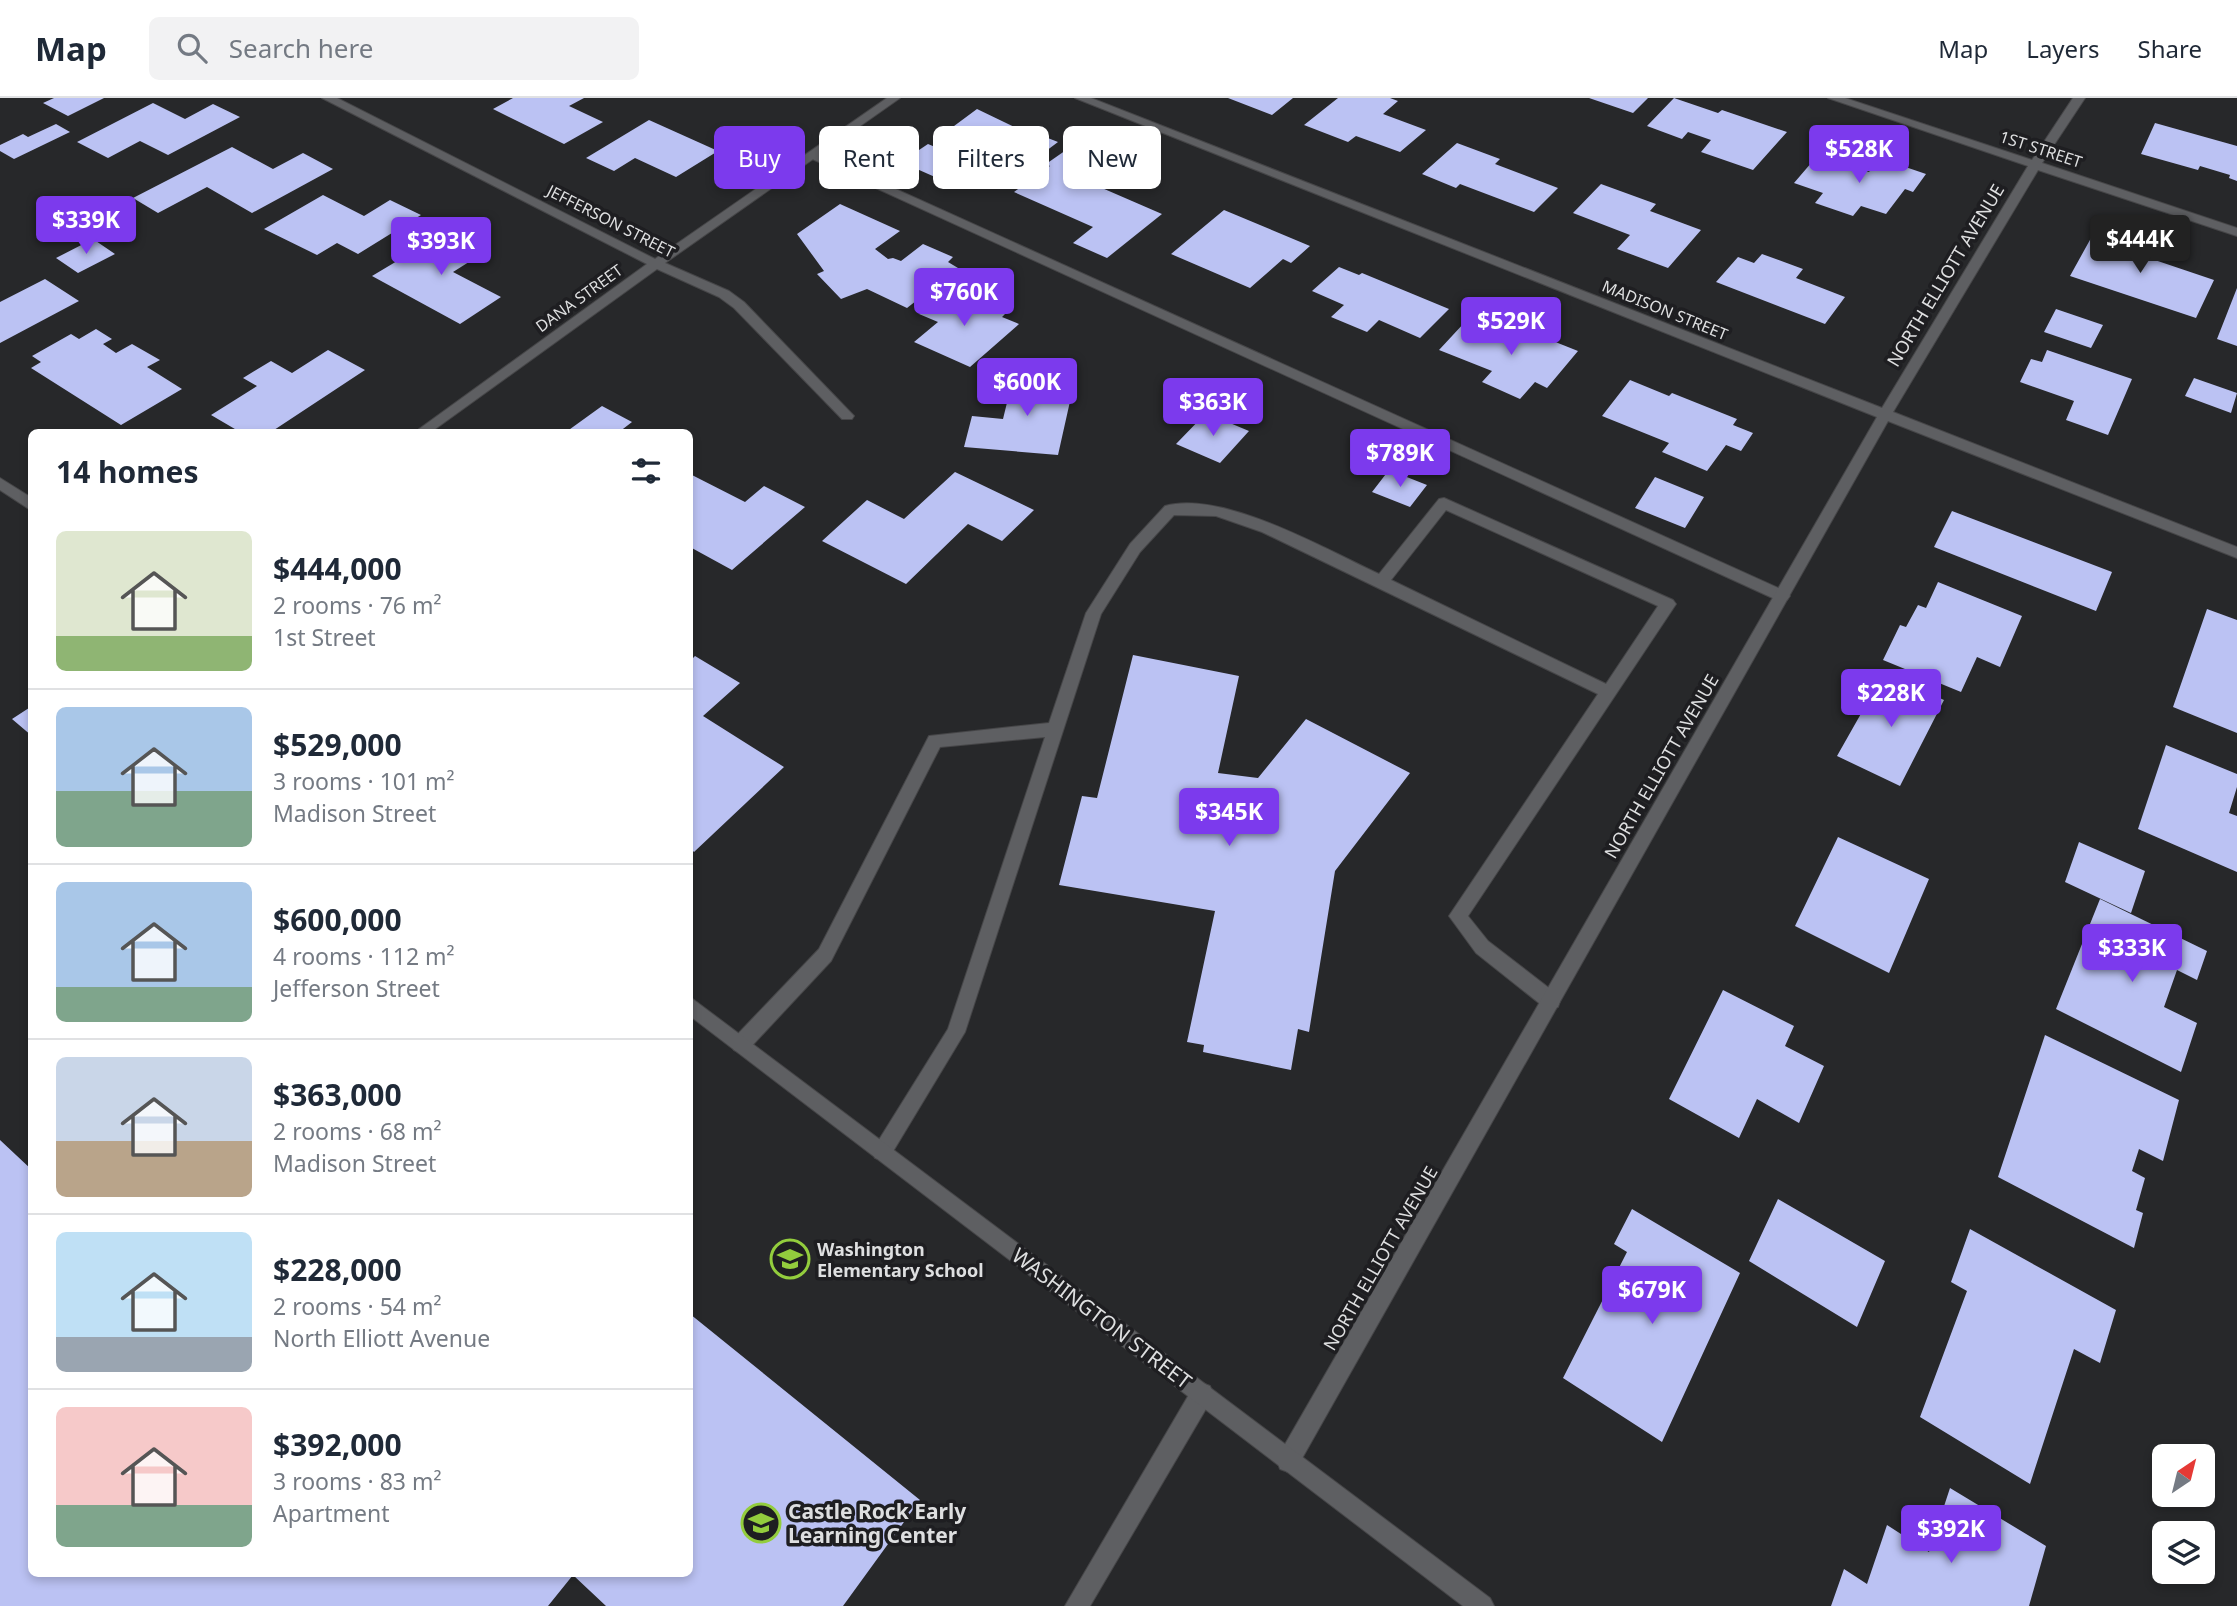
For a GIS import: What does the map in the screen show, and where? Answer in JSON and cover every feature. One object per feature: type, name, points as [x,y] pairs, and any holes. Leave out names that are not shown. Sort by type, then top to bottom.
[{"type":"street","name":"JEFFERSON STREET","points":[[328,98],[656,264],[724,294],[847,416]]},
{"type":"street","name":"DANA STREET","points":[[426,429],[894,98]]},
{"type":"street","name":"MADISON STREET","points":[[1081,98],[2237,553]]},
{"type":"street","name":"1ST STREET","points":[[1834,98],[2237,232]]},
{"type":"street","name":"NORTH ELLIOTT AVENUE","points":[[1288,1461],[1885,415],[2035,164],[2079,98]]},
{"type":"street","points":[[812,155],[1782,596]]},
{"type":"street","points":[[0,483],[28,503]]},
{"type":"street","points":[[1381,582],[1444,503],[1668,604],[1458,916],[1482,947],[1551,1001]]},
{"type":"street","points":[[882,1151],[956,1032],[1094,613],[1135,548],[1170,510],[1217,511],[1267,528],[1608,692]]},
{"type":"street","points":[[741,1044],[825,955],[935,741],[1056,729]]},
{"type":"street","name":"WASHINGTON STREET","points":[[693,1007],[1482,1606]]},
{"type":"street","points":[[1077,1606],[1202,1394]]},
{"type":"building","points":[[54,98],[104,98],[68,116],[43,103]]},
{"type":"building","points":[[513,98],[584,98],[569,106],[603,122],[564,144],[493,109]]},
{"type":"building","points":[[1228,98],[1293,98],[1272,115]]},
{"type":"building","points":[[1338,98],[1390,98],[1398,101],[1383,114],[1426,130],[1400,152],[1356,136],[1348,142],[1304,125]]},
{"type":"building","points":[[1589,98],[1648,98],[1633,113]]},
{"type":"building","points":[[1674,98],[1718,113],[1722,110],[1787,132],[1753,170],[1701,152],[1711,140],[1688,132],[1682,139],[1647,126]]},
{"type":"building","points":[[153,103],[185,119],[213,104],[240,117],[168,155],[140,141],[108,158],[77,142]]},
{"type":"building","points":[[977,109],[1012,126],[954,126]]},
{"type":"building","points":[[649,120],[714,149],[714,153],[676,177],[635,158],[614,171],[586,158]]},
{"type":"building","points":[[2155,123],[2237,146],[2237,181],[2229,178],[2230,175],[2200,166],[2198,170],[2141,154]]},
{"type":"building","points":[[56,124],[70,132],[14,159],[0,151],[0,145],[23,134],[28,137]]},
{"type":"building","points":[[1049,138],[1058,142],[1049,149]]},
{"type":"building","points":[[1457,143],[1500,159],[1495,164],[1558,188],[1534,212],[1460,184],[1456,188],[1422,174]]},
{"type":"building","points":[[928,144],[933,146],[933,176],[919,170],[919,150]]},
{"type":"building","points":[[232,147],[273,169],[303,153],[333,169],[252,213],[207,187],[158,213],[133,198]]},
{"type":"building","points":[[1063,152],[1063,189],[1104,189],[1162,214],[1107,258],[1073,243],[1093,227],[1014,192],[1018,189],[1049,189],[1049,162]]},
{"type":"building","points":[[1818,155],[1869,172],[1879,158],[1926,174],[1913,192],[1905,189],[1886,214],[1861,206],[1853,216],[1815,203],[1823,193],[1794,183]]},
{"type":"building","points":[[1601,184],[1656,204],[1650,211],[1701,230],[1668,268],[1617,249],[1630,235],[1573,213]]},
{"type":"building","points":[[323,195],[364,216],[390,200],[421,215],[358,254],[337,243],[317,255],[264,229]]},
{"type":"building","points":[[840,204],[900,231],[875,249],[888,259],[901,261],[923,244],[953,257],[948,262],[958,268],[907,308],[867,289],[841,299],[817,274],[824,271],[797,234]]},
{"type":"building","points":[[1224,210],[1310,246],[1291,263],[1283,259],[1250,288],[1171,254]]},
{"type":"building","points":[[2096,229],[2142,244],[2137,254],[2214,280],[2196,318],[2070,276]]},
{"type":"building","points":[[449,230],[488,250],[453,272],[501,297],[460,324],[372,276]]},
{"type":"building","points":[[93,239],[115,254],[78,273],[56,258]]},
{"type":"building","points":[[1762,254],[1803,269],[1796,278],[1845,297],[1825,324],[1716,282],[1738,257],[1754,263]]},
{"type":"building","points":[[1339,267],[1359,275],[1362,273],[1449,309],[1420,338],[1379,320],[1367,332],[1331,317],[1344,305],[1312,291]]},
{"type":"building","points":[[45,279],[79,301],[0,343],[0,302]]},
{"type":"building","points":[[2237,288],[2237,346],[2217,339]]},
{"type":"building","points":[[949,290],[1005,314],[1002,317],[1019,324],[970,367],[914,342],[938,322],[919,314]]},
{"type":"building","points":[[2056,309],[2103,325],[2091,348],[2044,332]]},
{"type":"building","points":[[1465,322],[1508,339],[1518,327],[1578,351],[1547,388],[1535,382],[1520,399],[1482,382],[1492,371],[1439,350]]},
{"type":"building","points":[[96,329],[112,339],[103,344],[116,353],[132,344],[160,360],[147,367],[182,389],[121,425],[31,368],[41,362],[32,356],[71,334],[79,339]]},
{"type":"building","points":[[328,350],[365,370],[276,429],[235,429],[211,415],[257,386],[243,378],[271,361],[292,373]]},
{"type":"building","points":[[2047,350],[2132,379],[2108,435],[2066,420],[2074,401],[2020,382],[2031,359],[2042,362]]},
{"type":"building","points":[[1014,374],[1075,379],[1058,455],[964,447],[972,416],[1003,419]]},
{"type":"building","points":[[2194,378],[2237,393],[2231,413],[2185,396]]},
{"type":"building","points":[[1630,380],[1669,396],[1672,393],[1737,419],[1733,425],[1753,433],[1741,451],[1726,445],[1707,471],[1662,452],[1669,443],[1602,416]]},
{"type":"building","points":[[602,406],[632,422],[623,429],[570,429]]},
{"type":"building","points":[[1206,413],[1249,431],[1220,463],[1176,444]]},
{"type":"building","points":[[1389,470],[1427,485],[1410,507],[1372,492]]},
{"type":"building","points":[[955,472],[1034,510],[1002,541],[968,524],[906,584],[822,541],[867,500],[904,519]]},
{"type":"building","points":[[693,476],[745,502],[764,486],[805,507],[732,570],[693,549]]},
{"type":"building","points":[[1655,477],[1704,497],[1685,528],[1635,508]]},
{"type":"building","points":[[1952,511],[2112,572],[2096,611],[1934,547]]},
{"type":"building","points":[[1938,582],[2022,616],[2000,667],[1977,657],[1961,692],[1883,660],[1900,625],[1906,627],[1918,605],[1926,608]]},
{"type":"building","points":[[2207,609],[2237,620],[2237,733],[2173,707]]},
{"type":"building","points":[[1133,655],[1239,676],[1218,773],[1258,778],[1306,719],[1410,773],[1335,871],[1309,1032],[1298,1029],[1291,1070],[1203,1052],[1204,1045],[1187,1042],[1215,911],[1059,885],[1082,796],[1097,798]]},
{"type":"building","points":[[695,656],[740,683],[703,716],[784,767],[694,852],[693,851]]},
{"type":"building","points":[[1884,673],[1944,700],[1900,786],[1837,756]]},
{"type":"building","points":[[28,709],[28,733],[12,719]]},
{"type":"building","points":[[2166,745],[2237,774],[2237,787],[2229,813],[2237,816],[2237,872],[2138,829]]},
{"type":"building","points":[[1838,837],[1929,879],[1889,973],[1795,926]]},
{"type":"building","points":[[2079,842],[2145,871],[2131,913],[2065,882]]},
{"type":"building","points":[[2100,899],[2207,951],[2197,980],[2177,970],[2164,1007],[2197,1023],[2181,1072],[2056,1009]]},
{"type":"building","points":[[1723,990],[1794,1026],[1785,1046],[1824,1066],[1799,1123],[1757,1099],[1739,1138],[1669,1099]]},
{"type":"building","points":[[2045,1035],[2179,1100],[2163,1161],[2139,1149],[2132,1171],[2145,1178],[2136,1210],[2143,1213],[2134,1248],[1998,1177]]},
{"type":"building","points":[[0,1140],[28,1166],[28,1577],[571,1577],[548,1606],[0,1606]]},
{"type":"building","points":[[1778,1199],[1885,1261],[1857,1327],[1749,1261]]},
{"type":"building","points":[[1632,1209],[1740,1273],[1662,1442],[1563,1378],[1627,1252],[1614,1244]]},
{"type":"building","points":[[1970,1229],[2116,1310],[2100,1363],[2074,1349],[2030,1484],[1920,1417],[1967,1291],[1951,1282]]},
{"type":"building","points":[[693,1316],[920,1500],[843,1606],[606,1606],[575,1577],[693,1577]]},
{"type":"building","points":[[1950,1488],[2046,1546],[2029,1606],[1831,1606],[1844,1569],[1867,1584],[1887,1525],[1929,1552]]},
{"type":"place","name":"Washington Elementary School","points":[[790,1259]]},
{"type":"place","name":"Castle Rock Early Learning Center","points":[[761,1523]]}]
